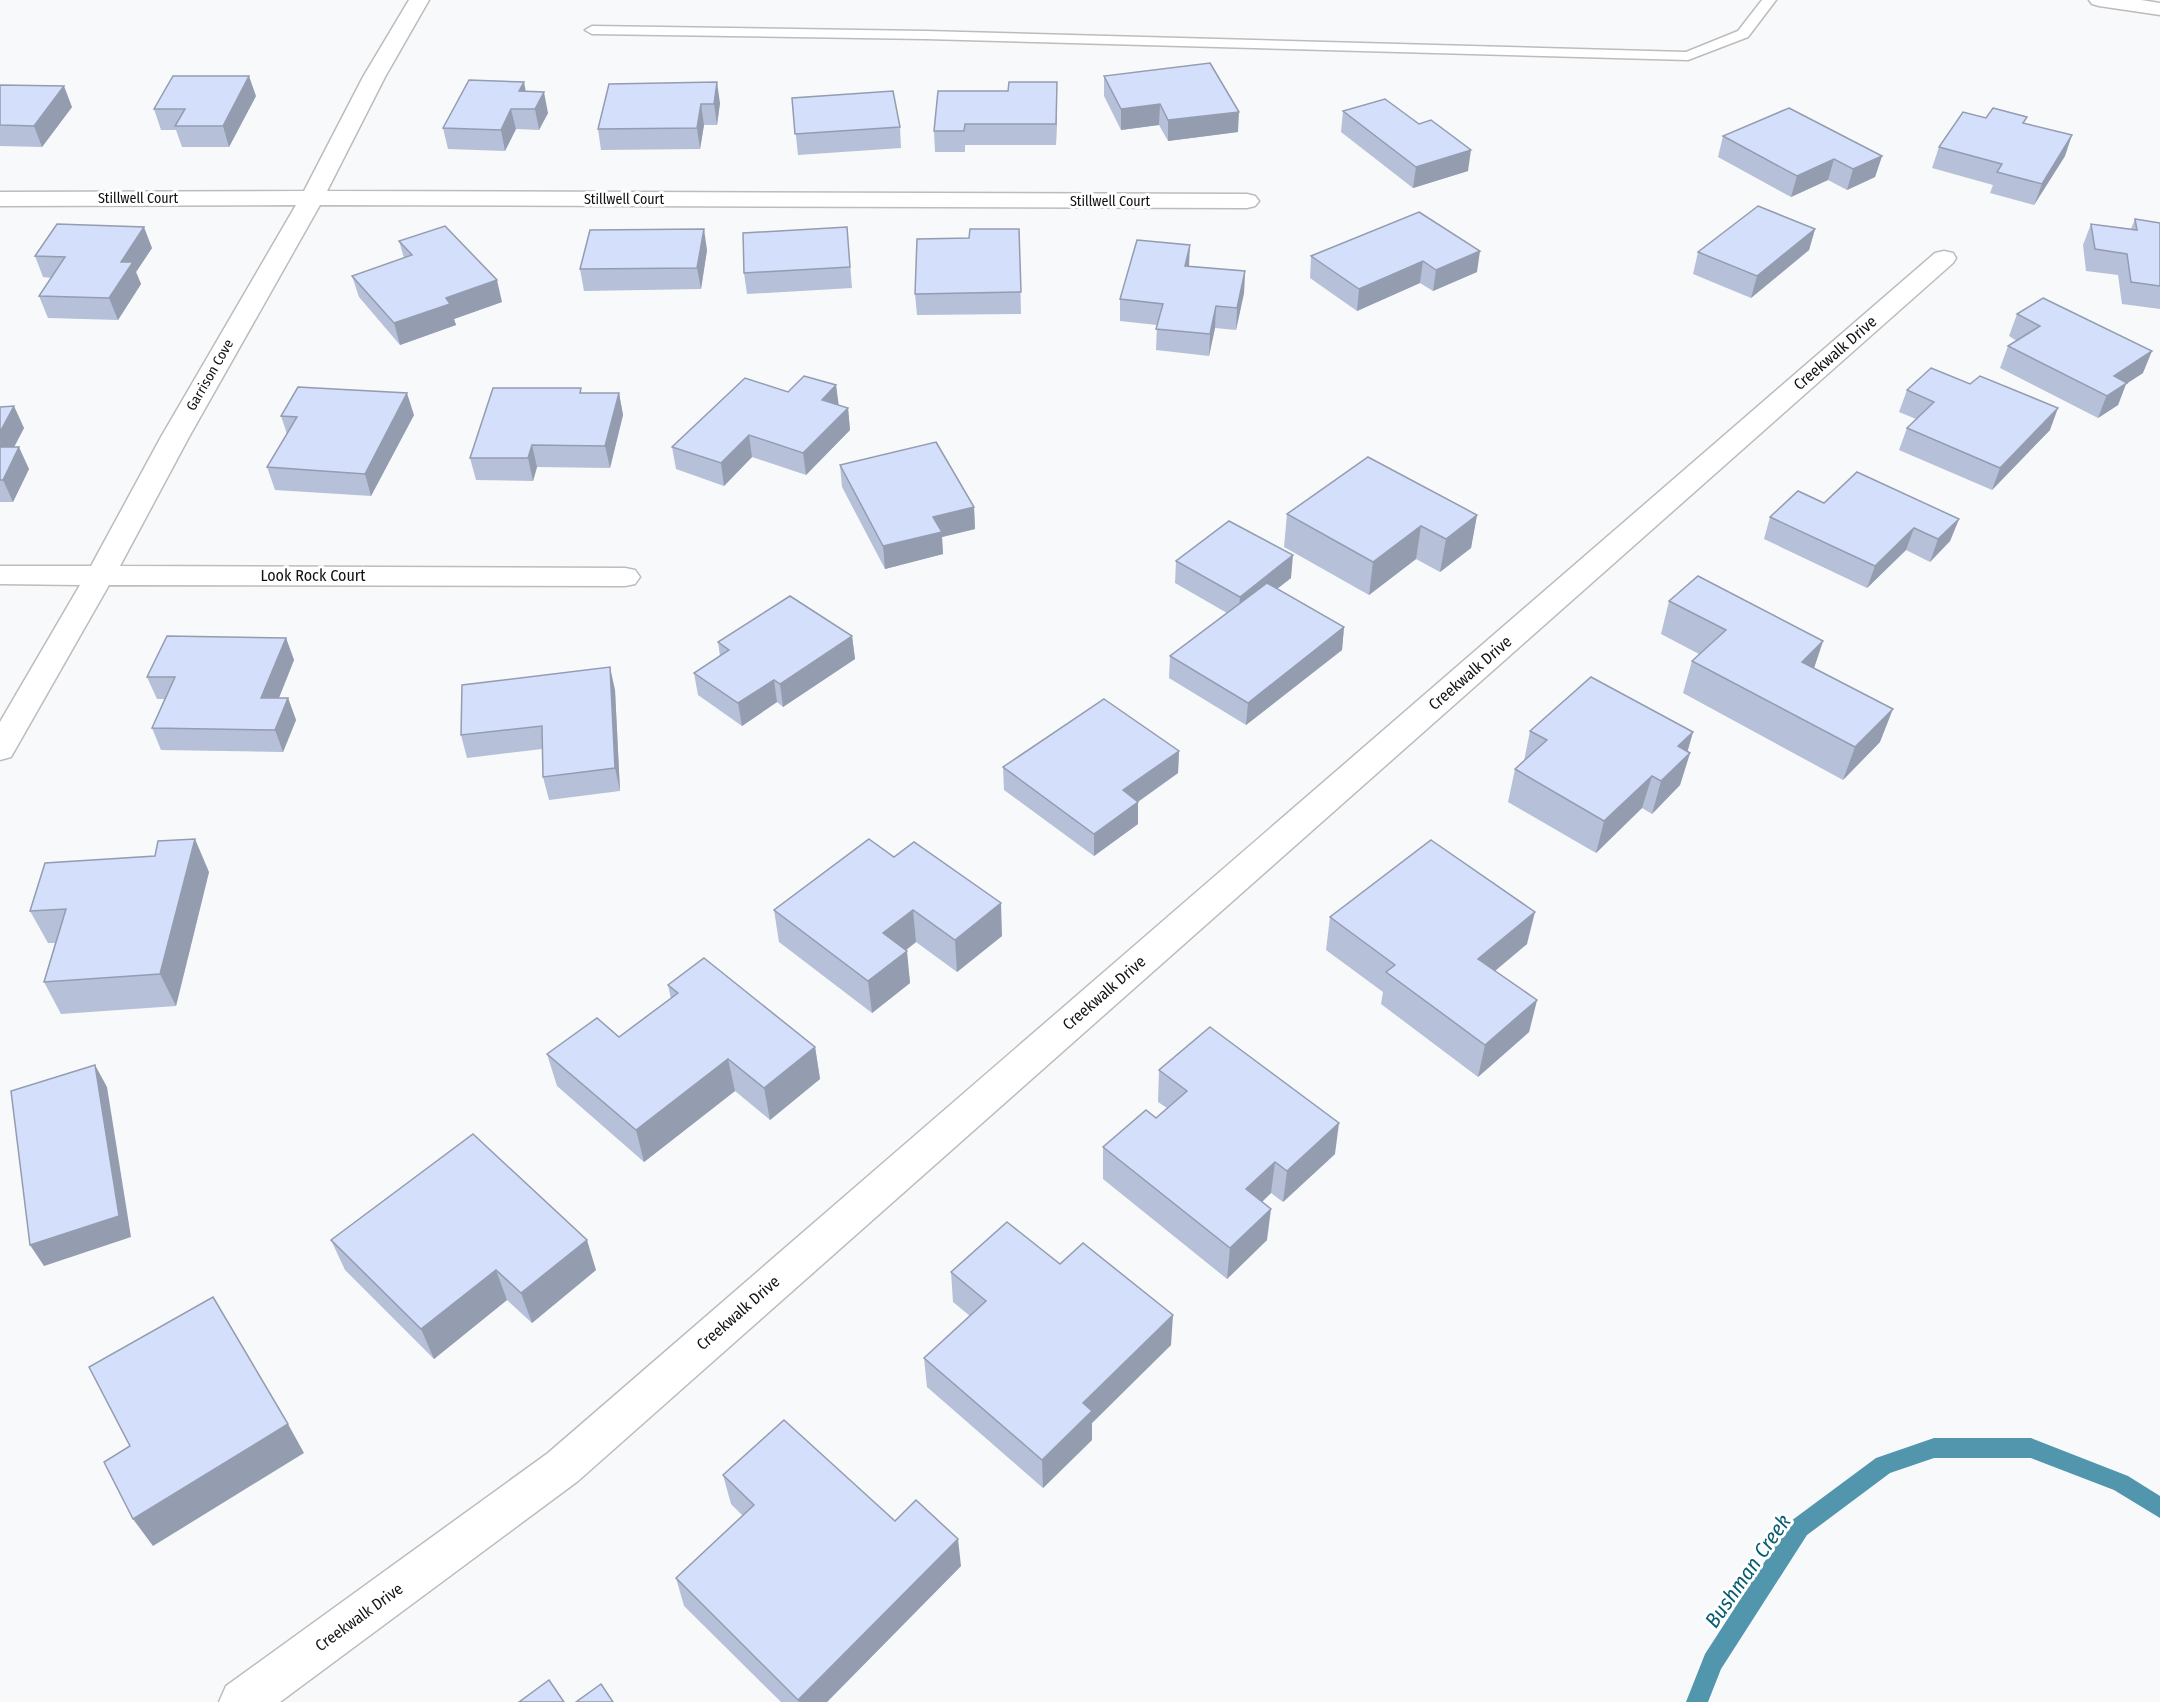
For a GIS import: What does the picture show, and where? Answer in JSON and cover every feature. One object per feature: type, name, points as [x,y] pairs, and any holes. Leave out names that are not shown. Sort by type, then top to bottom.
[{"type":"street","name":"Garrison Cove","points":[[0,749],[101,574],[175,436],[312,198],[374,77],[419,0]]},
{"type":"street","points":[[2098,0],[2160,9]]},
{"type":"street","name":"Stillwell Court","points":[[0,199],[1247,201]]},
{"type":"street","name":"Creekwalk Drive","points":[[242,1702],[563,1467],[1944,258]]},
{"type":"street","name":"Look Rock Court","points":[[0,575],[625,577]]},
{"type":"lane","points":[[592,30],[926,35],[1688,56],[1743,34],[1770,0]]},
{"type":"building","points":[[1210,63],[1239,112],[1168,120],[1160,104],[1121,109],[1104,76]]},
{"type":"building","points":[[173,76],[249,76],[223,126],[175,126],[185,109],[154,109]]},
{"type":"building","points":[[469,80],[524,82],[519,91],[544,92],[535,109],[511,109],[501,130],[443,128]]},
{"type":"building","points":[[717,82],[714,104],[701,104],[697,128],[598,129],[609,84]]},
{"type":"building","points":[[1009,82],[1057,82],[1056,124],[965,124],[964,131],[934,131],[938,91],[1008,91]]},
{"type":"building","points":[[0,85],[64,86],[34,126],[0,125]]},
{"type":"building","points":[[893,91],[900,127],[795,134],[792,98]]},
{"type":"building","points":[[1385,99],[1419,124],[1431,120],[1471,150],[1416,167],[1343,111]]},
{"type":"building","points":[[1789,108],[1882,156],[1853,169],[1834,159],[1797,176],[1723,136]]},
{"type":"building","points":[[1993,108],[2027,117],[2023,123],[2072,135],[2042,184],[1997,172],[2002,164],[1939,147],[1963,112],[1986,118]]},
{"type":"building","points":[[1758,206],[1815,229],[1757,276],[1698,252]]},
{"type":"building","points":[[1419,212],[1480,251],[1436,270],[1423,261],[1359,289],[1311,256]]},
{"type":"building","points":[[2135,219],[2160,223],[2160,286],[2131,282],[2127,254],[2095,249],[2091,224],[2137,230]]},
{"type":"building","points":[[57,224],[144,227],[121,262],[133,262],[109,298],[39,296],[65,257],[35,256]]},
{"type":"building","points":[[445,226],[497,280],[446,298],[450,304],[394,323],[352,276],[412,255],[399,241]]},
{"type":"building","points":[[847,227],[850,267],[744,273],[743,233]]},
{"type":"building","points":[[704,229],[697,268],[580,269],[590,230]]},
{"type":"building","points":[[970,229],[1019,229],[1021,292],[915,294],[917,239],[969,238]]},
{"type":"building","points":[[1137,240],[1190,245],[1185,266],[1245,271],[1237,308],[1216,306],[1210,334],[1156,329],[1163,304],[1120,299]]},
{"type":"building","points":[[2043,298],[2152,351],[2114,376],[2127,383],[2107,396],[2008,346],[2040,326],[2017,314]]},
{"type":"building","points":[[1931,368],[1970,384],[1980,376],[2058,408],[2000,468],[1907,428],[1934,402],[1907,390]]},
{"type":"building","points":[[804,376],[836,385],[822,400],[848,408],[803,453],[749,435],[721,463],[672,447],[745,378],[788,392]]},
{"type":"building","points":[[298,387],[407,393],[365,474],[267,467],[297,417],[281,416]]},
{"type":"building","points":[[493,388],[581,388],[580,393],[619,393],[605,446],[532,445],[528,458],[470,458]]},
{"type":"building","points":[[14,406],[0,432],[0,407]]},
{"type":"building","points":[[936,442],[974,507],[933,517],[942,532],[883,546],[840,465]]},
{"type":"building","points":[[0,447],[19,447],[3,480],[0,480]]},
{"type":"building","points":[[1368,457],[1477,515],[1446,539],[1421,526],[1373,562],[1287,514]]},
{"type":"building","points":[[1857,472],[1959,519],[1938,539],[1914,528],[1875,566],[1770,517],[1798,491],[1824,503]]},
{"type":"building","points":[[1229,521],[1293,555],[1240,597],[1176,561]]},
{"type":"building","points":[[1698,576],[1823,641],[1802,662],[1893,709],[1855,747],[1692,661],[1726,630],[1669,601]]},
{"type":"building","points":[[1267,583],[1344,627],[1248,703],[1170,656]]},
{"type":"building","points":[[790,596],[852,636],[780,684],[774,680],[738,703],[694,673],[729,650],[718,642]]},
{"type":"building","points":[[167,636],[286,638],[261,698],[288,698],[275,730],[152,728],[175,677],[147,677]]},
{"type":"building","points":[[610,667],[615,768],[543,777],[542,726],[461,735],[462,685]]},
{"type":"building","points":[[1591,677],[1693,732],[1678,746],[1690,753],[1661,781],[1652,776],[1604,821],[1515,769],[1547,740],[1530,731]]},
{"type":"building","points":[[1104,699],[1179,751],[1123,790],[1138,802],[1094,834],[1003,767]]},
{"type":"building","points":[[195,839],[160,974],[44,982],[66,909],[30,911],[45,863],[155,856],[158,841]]},
{"type":"building","points":[[869,839],[894,857],[914,842],[1001,903],[955,940],[913,910],[883,933],[907,951],[868,981],[774,910]]},
{"type":"building","points":[[1431,840],[1535,912],[1478,959],[1537,1000],[1485,1045],[1386,972],[1395,965],[1330,917]]},
{"type":"building","points":[[704,958],[815,1047],[764,1088],[728,1059],[636,1130],[547,1054],[597,1018],[619,1037],[678,993],[668,985]]},
{"type":"building","points":[[1210,1027],[1339,1123],[1287,1171],[1275,1162],[1246,1189],[1271,1209],[1230,1248],[1103,1147],[1146,1110],[1156,1118],[1187,1091],[1159,1070]]},
{"type":"building","points":[[95,1065],[119,1216],[30,1245],[11,1091]]},
{"type":"building","points":[[473,1134],[587,1240],[521,1293],[496,1270],[421,1329],[331,1240]]},
{"type":"building","points":[[1007,1222],[1060,1264],[1083,1243],[1173,1315],[1083,1403],[1092,1411],[1042,1460],[924,1358],[986,1301],[951,1272]]},
{"type":"building","points":[[213,1297],[288,1424],[133,1519],[104,1462],[130,1446],[89,1367]]},
{"type":"building","points":[[784,1420],[895,1521],[916,1500],[958,1539],[798,1700],[676,1578],[754,1505],[723,1475]]},
{"type":"building","points":[[549,1680],[564,1702],[519,1702]]},
{"type":"building","points":[[601,1684],[613,1702],[576,1702]]},
{"type":"waterway","name":"Bushman Creek","points":[[1697,1702],[1713,1662],[1799,1528],[1883,1465],[1934,1448],[2031,1448],[2121,1483],[2160,1508]]}]
